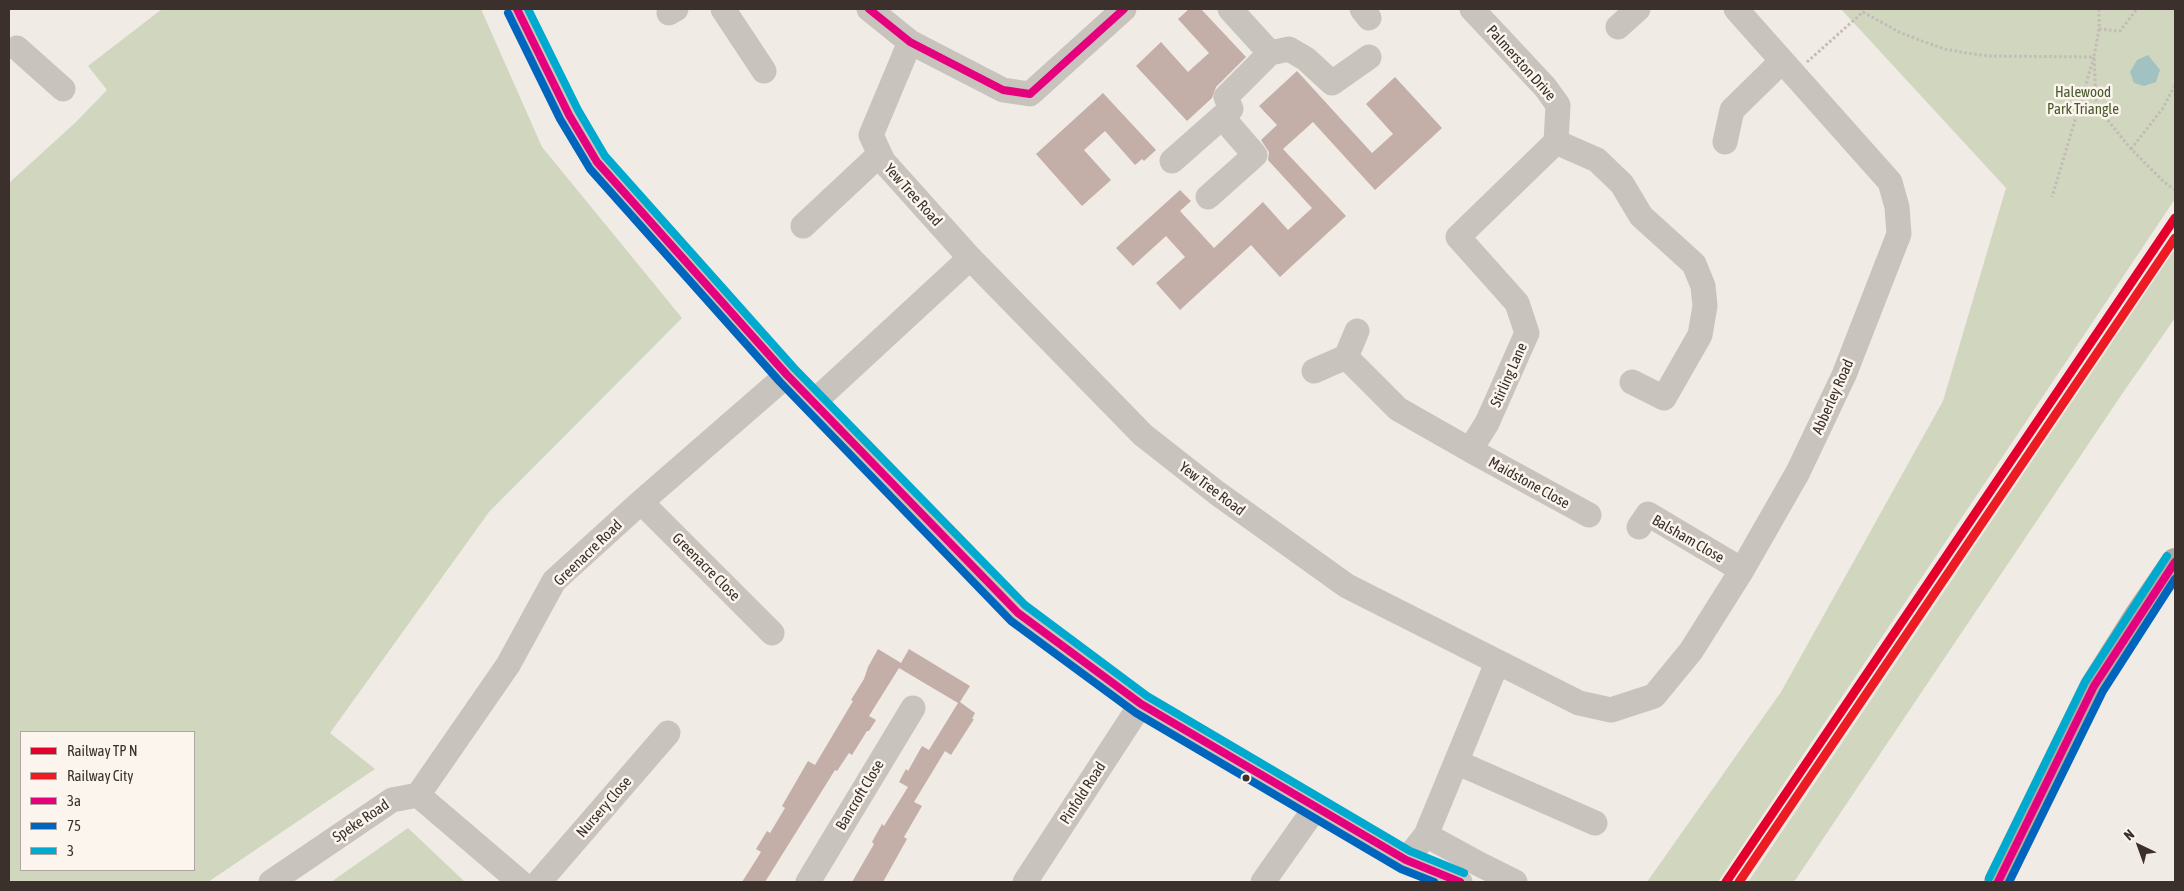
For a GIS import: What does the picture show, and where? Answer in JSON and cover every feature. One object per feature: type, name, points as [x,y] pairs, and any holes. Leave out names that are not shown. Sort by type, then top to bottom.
[{"type":"highway","points":[[1998,882],[2094,686],[2175,562]]},
{"type":"street","points":[[517,9],[569,115],[597,162],[787,375],[1018,613],[1141,704],[1406,860],[1460,882]]},
{"type":"street","points":[[723,9],[764,71]]},
{"type":"street","points":[[877,11],[910,42],[1003,90],[1030,94],[1124,9]]},
{"type":"street","points":[[1230,9],[1270,53]]},
{"type":"street","name":"Palmerston Drive","points":[[1472,9],[1545,86],[1558,105],[1556,142]]},
{"type":"street","points":[[1618,27],[1638,9]]},
{"type":"street","name":"Abberley Road","points":[[1550,688],[1579,703],[1612,710],[1654,696],[1691,651],[1742,570],[1802,463],[1844,375],[1899,234],[1897,207],[1890,182],[1736,9]]},
{"type":"street","name":"Yew Tree Road","points":[[910,42],[871,135],[883,161],[970,258],[1143,436],[1217,494],[1347,586],[1550,688]]},
{"type":"street","points":[[12,48],[63,89]]},
{"type":"street","points":[[1172,161],[1231,109],[1226,97],[1270,53],[1289,49],[1306,59],[1332,84],[1369,57]]},
{"type":"street","points":[[1725,142],[1732,110],[1788,68]]},
{"type":"street","points":[[1208,197],[1255,155],[1222,117]]},
{"type":"street","points":[[1556,142],[1597,160],[1622,184],[1641,216],[1694,264],[1703,286],[1705,306],[1700,335],[1664,398],[1632,382]]},
{"type":"street","name":"Stirling Lane","points":[[1470,450],[1487,423],[1527,333],[1517,303],[1458,237],[1556,142]]},
{"type":"street","points":[[803,226],[880,154]]},
{"type":"street","points":[[814,402],[970,258]]},
{"type":"street","points":[[1314,371],[1346,357],[1357,331]]},
{"type":"street","points":[[1346,357],[1398,409],[1470,450]]},
{"type":"street","name":"Greenacre Road","points":[[418,795],[508,665],[554,581],[641,502],[787,375]]},
{"type":"street","name":"Maidstone Close","points":[[1470,450],[1589,515]]},
{"type":"street","name":"Greenacre Close","points":[[641,502],[772,633]]},
{"type":"street","name":"Balsham Close","points":[[1639,527],[1648,514],[1742,570]]},
{"type":"street","points":[[1406,860],[1426,835],[1497,663]]},
{"type":"street","name":"Pinfold Road","points":[[1025,882],[1141,704]]},
{"type":"street","name":"Bancroft Close","points":[[808,882],[913,707]]},
{"type":"street","name":"Nursery Close","points":[[540,882],[668,733]]},
{"type":"street","points":[[1456,762],[1595,823]]},
{"type":"street","points":[[418,795],[520,882]]},
{"type":"street","name":"Speke Road","points":[[271,882],[392,800],[418,795]]},
{"type":"street","points":[[1263,882],[1316,807]]},
{"type":"street","points":[[1426,835],[1515,882]]},
{"type":"path","points":[[2052,197],[2094,57],[2099,29],[2099,9]]},
{"type":"path","points":[[2099,29],[2120,31],[2137,9]]},
{"type":"path","points":[[1788,68],[1863,12],[1914,38],[1945,49],[1989,56],[2094,57]]},
{"type":"path","points":[[2094,57],[2096,101],[2106,118],[2131,149],[2164,182],[2175,190]]},
{"type":"path","points":[[2131,149],[2163,108],[2175,85]]},
{"type":"green space","points":[[162,9],[481,9],[542,147],[682,318],[489,512],[330,733],[375,769],[208,882],[9,882],[9,183],[76,122],[107,90],[88,66]]},
{"type":"green space","name":"Halewood Park Triangle","points":[[1841,9],[2175,9],[2175,199],[1718,882],[1647,882],[1781,692],[1943,401],[2006,188]]},
{"type":"green space","points":[[2175,249],[2175,318],[1796,879],[1793,882],[1748,882]]},
{"type":"green space","points":[[408,828],[465,882],[331,882]]},
{"type":"water","points":[[2148,55],[2160,70],[2156,82],[2144,86],[2134,83],[2130,72],[2137,60]]},
{"type":"building","points":[[1189,9],[1201,9],[1246,57],[1216,87],[1212,98],[1187,121],[1136,66],[1161,42],[1188,72],[1209,53],[1178,19]]},
{"type":"building","points":[[1297,71],[1372,153],[1393,134],[1366,104],[1395,77],[1442,128],[1375,190],[1313,122],[1283,149],[1346,216],[1280,277],[1251,245],[1180,310],[1156,283],[1185,257],[1166,236],[1133,266],[1116,248],[1180,190],[1191,201],[1180,211],[1214,248],[1263,202],[1288,230],[1312,208],[1268,160],[1269,152],[1261,140],[1277,125],[1259,106]]},
{"type":"building","points":[[1103,93],[1156,150],[1144,161],[1142,159],[1135,165],[1105,131],[1084,150],[1111,180],[1082,206],[1036,154]]},
{"type":"building","points":[[878,649],[901,663],[909,649],[970,686],[960,702],[975,713],[972,719],[974,719],[951,755],[945,751],[914,802],[922,806],[904,837],[907,839],[883,882],[852,882],[874,844],[872,842],[882,824],[884,826],[908,787],[899,782],[906,769],[908,771],[922,746],[929,750],[958,703],[899,668],[869,716],[876,720],[852,755],[849,753],[837,771],[835,770],[765,882],[742,882],[761,852],[756,849],[767,831],[770,833],[785,808],[782,806],[808,761],[815,765],[853,701],[851,700],[864,679]]},
{"type":"transit line","name":"3a","points":[[517,9],[569,115],[597,162],[787,375],[1018,613],[1141,704],[1406,860],[1460,882]]},
{"type":"transit line","name":"3","points":[[528,9],[578,110],[605,156],[794,368],[1025,605],[1147,696],[1410,851],[1464,873]]},
{"type":"transit line","name":"3a","points":[[869,9],[910,42],[1003,90],[1030,94],[1124,9]]},
{"type":"transit line","name":"75","points":[[508,13],[560,119],[590,169],[780,382],[1011,621],[1136,713],[1401,869],[1434,882]]},
{"type":"transit line","points":[[1726,882],[2175,218]]},
{"type":"transit line","name":"3","points":[[1989,878],[2085,682],[2167,556]]},
{"type":"transit line","name":"3a","points":[[1998,882],[2094,686],[2175,562]]},
{"type":"transit line","name":"75","points":[[2009,882],[2103,691],[2175,579]]},
{"type":"rail line","name":"City","points":[[1739,882],[2175,238]]}]
